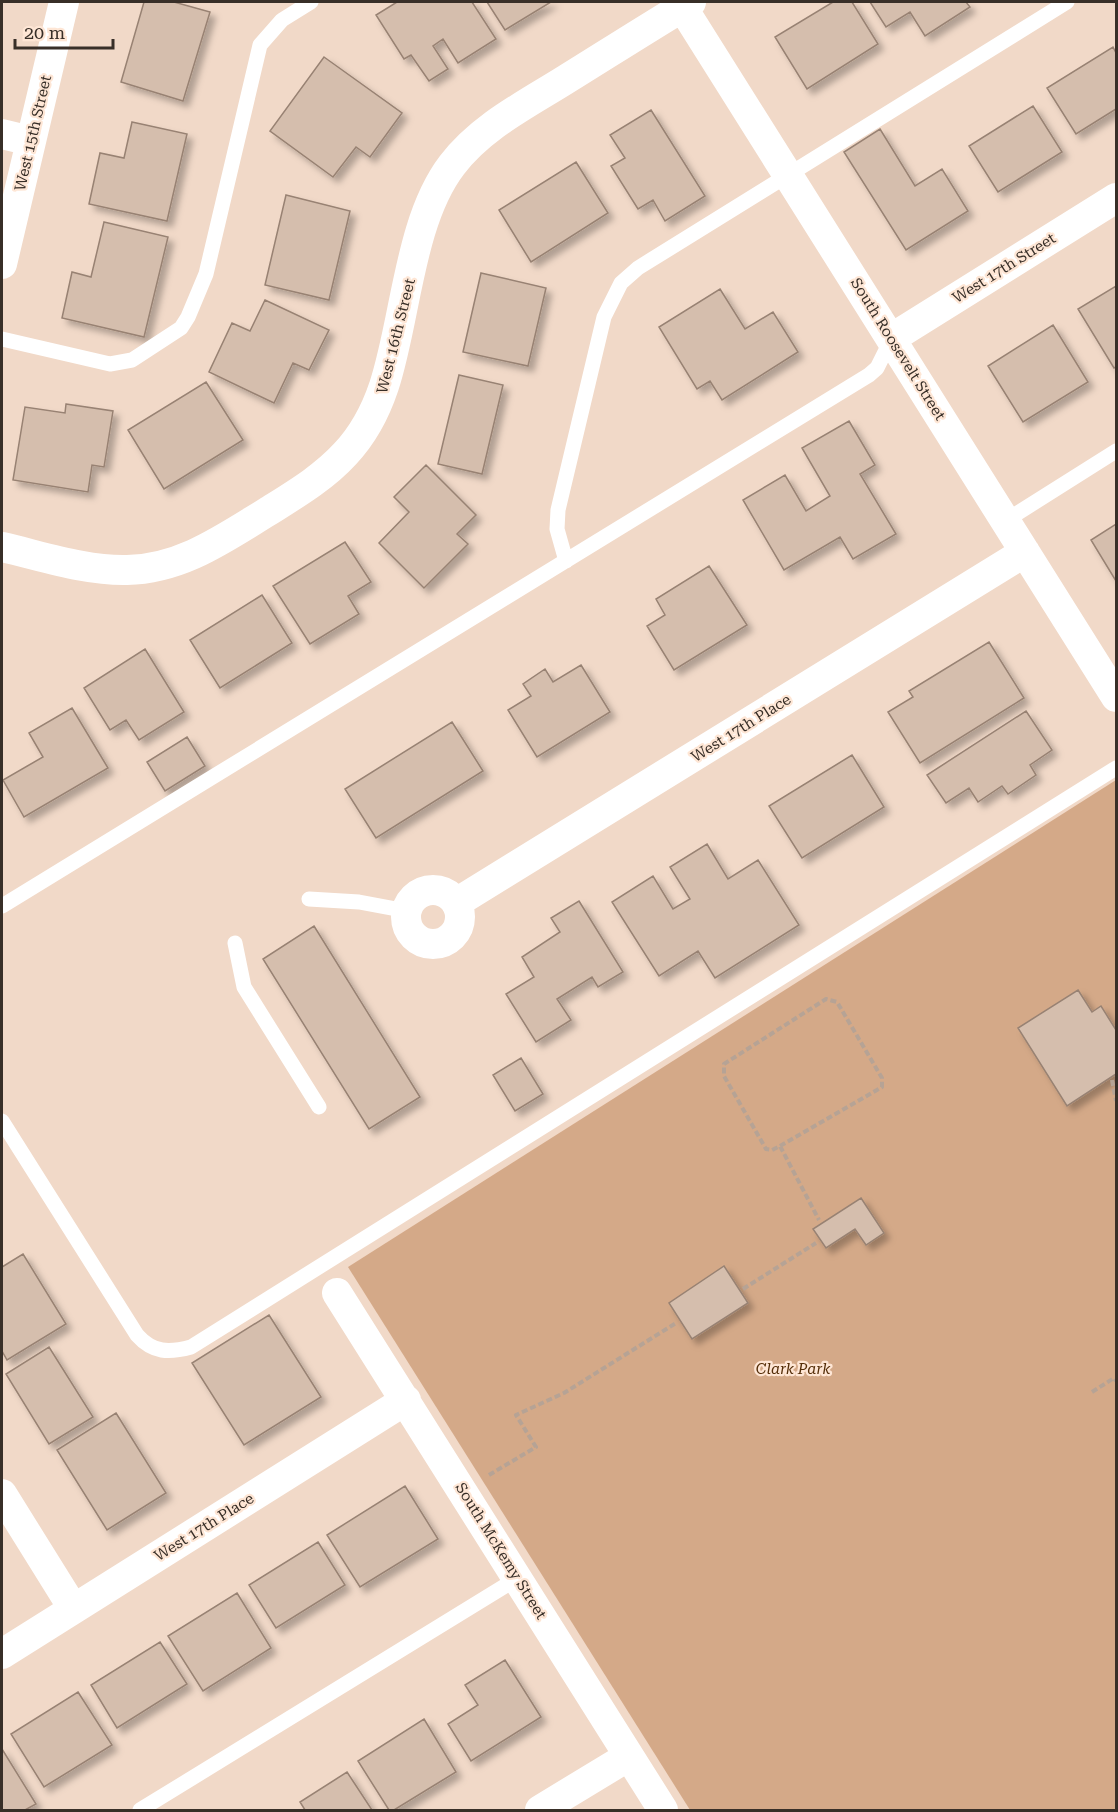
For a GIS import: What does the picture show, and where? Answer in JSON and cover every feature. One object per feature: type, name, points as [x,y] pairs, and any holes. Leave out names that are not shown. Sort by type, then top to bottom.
[{"type":"street","name":"West 15th Street","points":[[2,264],[64,2]]},
{"type":"street","name":"South Roosevelt Street","points":[[684,3],[1005,521],[1115,692]]},
{"type":"street","name":"West 16th Street","points":[[2,550],[100,568],[126,570],[169,564],[209,548],[316,480],[346,454],[360,436],[379,402],[425,218],[438,186],[450,167],[466,148],[500,120],[684,3]]},
{"type":"street","points":[[2,134],[31,141]]},
{"type":"street","name":"West 17th Street","points":[[892,338],[1116,198]]},
{"type":"street","name":"West 17th Place","points":[[456,903],[1025,552]]},
{"type":"street","points":[[425,892],[443,892],[456,903],[460,911],[458,928],[453,936],[437,944],[421,941],[413,935],[409,928],[407,911],[411,902],[425,892]]},
{"type":"street","name":"South McKemy Street","points":[[337,1293],[663,1810]]},
{"type":"street","name":"West 17th Place","points":[[2,1654],[406,1400]]},
{"type":"street","points":[[2,1494],[73,1608]]},
{"type":"street","points":[[540,1810],[629,1756]]},
{"type":"lane","points":[[2,339],[110,364],[132,360],[181,328],[206,274],[260,45],[282,20],[311,2]]},
{"type":"lane","points":[[566,561],[557,529],[558,510],[604,317],[621,283],[638,268],[1067,2]]},
{"type":"lane","points":[[2,906],[869,375],[877,368],[892,338]]},
{"type":"lane","points":[[1005,521],[1116,451]]},
{"type":"lane","points":[[2,1121],[137,1335],[147,1346],[160,1351],[175,1352],[191,1347],[1116,768]]},
{"type":"lane","points":[[309,898],[359,902],[407,911]]},
{"type":"lane","points":[[234,943],[244,987],[319,1107]]},
{"type":"lane","points":[[140,1810],[518,1578]]},
{"type":"path","points":[[826,999],[837,1002],[882,1078],[882,1087],[780,1146],[772,1150],[766,1149],[724,1076],[724,1064],[826,999]]},
{"type":"path","points":[[1112,1080],[1116,1101]]},
{"type":"path","points":[[780,1146],[819,1220]]},
{"type":"path","points":[[743,1288],[816,1243]]},
{"type":"path","points":[[486,1477],[536,1447],[516,1415],[564,1394],[676,1323]]},
{"type":"path","points":[[1092,1392],[1114,1378],[1116,1381]]},
{"type":"green space","name":"Clark Park","points":[[1116,780],[1116,1810],[690,1810],[348,1267]]},
{"type":"building","points":[[144,2],[174,2],[210,12],[183,101],[121,82]]},
{"type":"building","points":[[397,2],[472,2],[496,39],[458,63],[443,39],[433,46],[448,69],[429,81],[411,55],[404,59],[376,15]]},
{"type":"building","points":[[487,2],[551,2],[505,30]]},
{"type":"building","points":[[833,2],[852,2],[878,44],[807,89],[775,37]]},
{"type":"building","points":[[870,2],[966,2],[970,7],[925,36],[910,12],[886,27]]},
{"type":"building","points":[[1113,47],[1116,53],[1116,109],[1076,134],[1047,88]]},
{"type":"building","points":[[324,57],[402,113],[370,157],[356,147],[333,177],[270,131]]},
{"type":"building","points":[[1033,106],[1062,152],[998,192],[969,146]]},
{"type":"building","points":[[651,110],[705,196],[665,221],[653,200],[638,209],[611,166],[625,158],[610,135]]},
{"type":"building","points":[[132,122],[187,134],[167,221],[89,204],[100,153],[124,158]]},
{"type":"building","points":[[880,129],[915,186],[942,169],[968,211],[906,250],[844,152]]},
{"type":"building","points":[[576,162],[608,213],[531,262],[499,210]]},
{"type":"building","points":[[286,195],[350,211],[329,300],[265,285]]},
{"type":"building","points":[[104,222],[168,237],[144,337],[62,318],[72,272],[91,277]]},
{"type":"building","points":[[481,273],[546,288],[528,366],[463,352]]},
{"type":"building","points":[[1116,286],[1116,367],[1114,368],[1078,309]]},
{"type":"building","points":[[720,289],[745,329],[773,312],[798,352],[722,400],[710,381],[697,389],[659,327]]},
{"type":"building","points":[[265,300],[329,330],[309,370],[293,363],[274,403],[209,372],[232,323],[250,331]]},
{"type":"building","points":[[1053,325],[1088,382],[1023,422],[988,366]]},
{"type":"building","points":[[459,375],[503,385],[482,474],[438,464]]},
{"type":"building","points":[[206,382],[243,440],[164,489],[128,430]]},
{"type":"building","points":[[66,404],[113,411],[104,467],[92,465],[88,492],[13,480],[25,407],[65,413]]},
{"type":"building","points":[[849,421],[875,465],[860,474],[896,534],[853,559],[840,537],[784,570],[743,500],[785,475],[806,511],[830,496],[802,448]]},
{"type":"building","points":[[426,465],[476,515],[457,534],[468,544],[424,588],[379,543],[409,512],[394,497]]},
{"type":"building","points":[[1116,524],[1116,581],[1091,540]]},
{"type":"building","points":[[345,542],[371,582],[348,596],[359,614],[310,644],[273,586]]},
{"type":"building","points":[[709,566],[747,625],[674,670],[647,626],[665,615],[656,599]]},
{"type":"building","points":[[262,595],[292,643],[220,688],[190,640]]},
{"type":"building","points":[[989,642],[1024,698],[920,763],[888,712],[913,697],[909,691]]},
{"type":"building","points":[[145,649],[184,712],[139,740],[126,720],[110,730],[84,688]]},
{"type":"building","points":[[581,665],[610,712],[537,757],[508,710],[531,696],[523,684],[545,669],[553,682]]},
{"type":"building","points":[[72,708],[108,768],[24,817],[3,780],[43,757],[29,733]]},
{"type":"building","points":[[1026,711],[1052,750],[1030,765],[1036,775],[1008,794],[1002,786],[978,802],[969,788],[946,803],[927,775]]},
{"type":"building","points":[[452,722],[483,771],[376,838],[345,789]]},
{"type":"building","points":[[187,737],[205,766],[165,791],[147,762]]},
{"type":"building","points":[[852,755],[884,807],[802,858],[769,806]]},
{"type":"building","points":[[707,844],[728,879],[758,860],[799,925],[715,978],[698,951],[659,976],[612,902],[653,876],[673,909],[690,899],[670,867]]},
{"type":"building","points":[[579,901],[623,972],[598,987],[592,977],[557,999],[571,1020],[536,1042],[506,994],[534,977],[522,957],[560,932],[551,918]]},
{"type":"building","points":[[314,926],[420,1097],[369,1129],[263,959]]},
{"type":"building","points":[[1078,990],[1092,1012],[1101,1006],[1116,1030],[1116,1074],[1067,1106],[1018,1028]]},
{"type":"building","points":[[521,1058],[543,1094],[515,1111],[493,1075]]},
{"type":"building","points":[[861,1198],[884,1233],[866,1245],[855,1229],[826,1248],[813,1229]]},
{"type":"building","points":[[23,1254],[66,1324],[7,1360],[2,1351],[2,1267]]},
{"type":"building","points":[[724,1266],[748,1303],[692,1339],[669,1303]]},
{"type":"building","points":[[269,1315],[321,1397],[244,1445],[192,1363]]},
{"type":"building","points":[[49,1347],[93,1417],[49,1444],[6,1374]]},
{"type":"building","points":[[116,1413],[166,1493],[107,1530],[57,1450]]},
{"type":"building","points":[[405,1486],[438,1539],[360,1587],[327,1535]]},
{"type":"building","points":[[318,1542],[345,1585],[276,1628],[249,1585]]},
{"type":"building","points":[[237,1593],[271,1648],[203,1691],[168,1636]]},
{"type":"building","points":[[160,1642],[187,1684],[117,1728],[91,1685]]},
{"type":"building","points":[[505,1660],[541,1717],[471,1761],[448,1724],[478,1705],[465,1685]]},
{"type":"building","points":[[78,1692],[112,1745],[44,1787],[11,1734]]},
{"type":"building","points":[[424,1719],[456,1772],[394,1810],[389,1810],[358,1761]]},
{"type":"building","points":[[2,1749],[36,1804],[25,1810],[2,1810]]},
{"type":"building","points":[[347,1772],[372,1810],[305,1810],[300,1802]]}]
